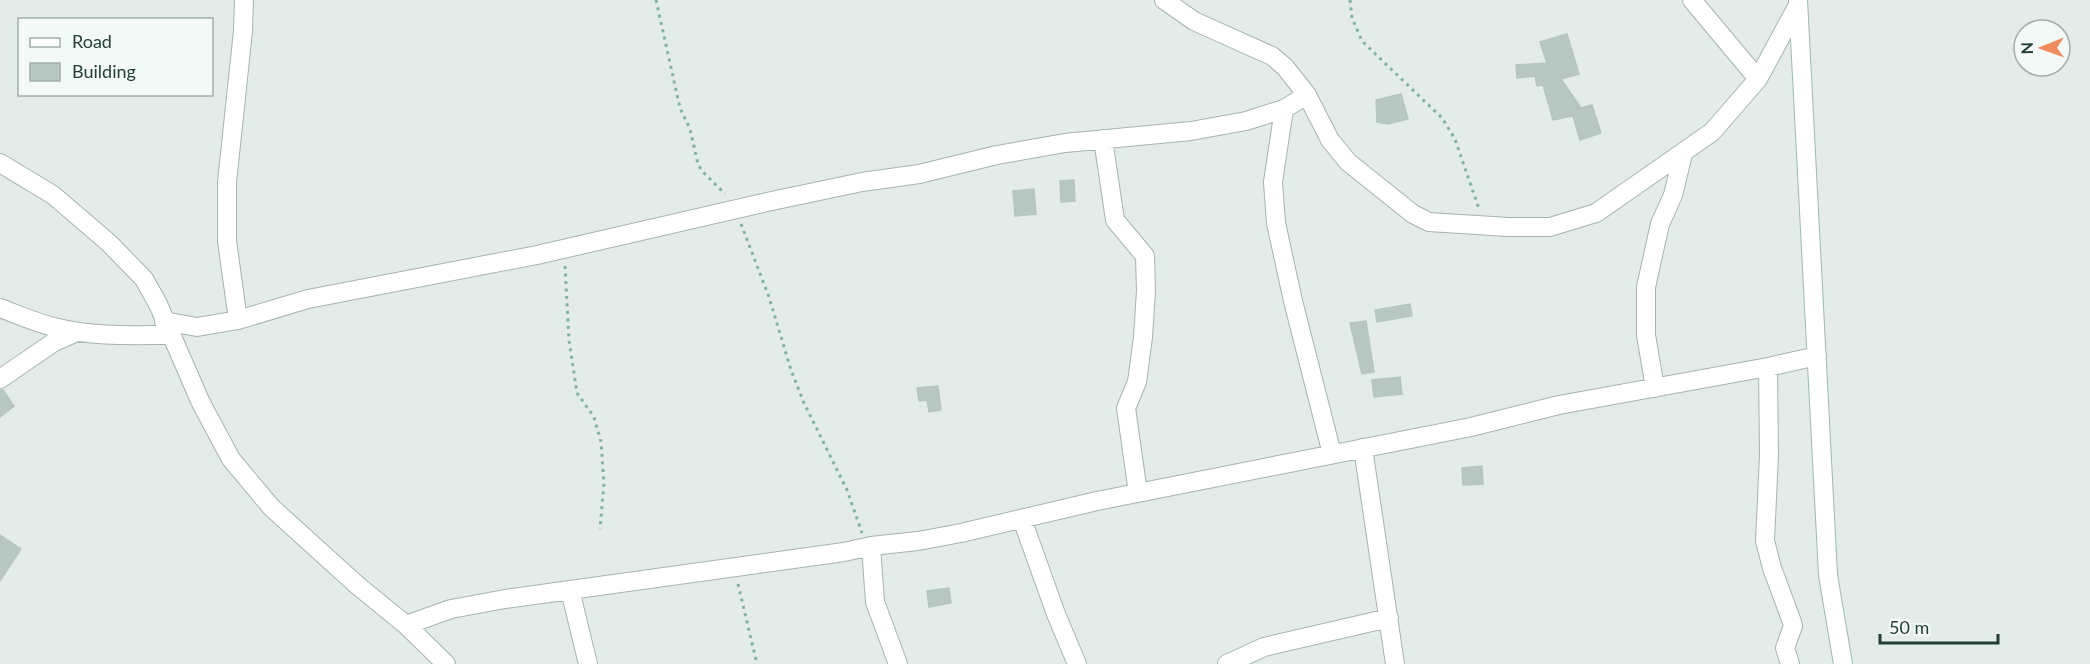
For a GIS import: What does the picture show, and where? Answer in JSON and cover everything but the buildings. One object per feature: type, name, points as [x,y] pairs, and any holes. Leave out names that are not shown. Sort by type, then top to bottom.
[{"type":"street","points":[[238,320],[227,241],[227,182],[243,31],[244,0]]},
{"type":"street","points":[[1164,0],[1194,21],[1272,56],[1285,67],[1307,95],[1330,140],[1348,162],[1413,214],[1429,222],[1550,227],[1596,213],[1712,132],[1758,79],[1798,3]]},
{"type":"street","points":[[1692,0],[1758,79]]},
{"type":"street","points":[[1798,3],[1828,575],[1843,664]]},
{"type":"street","points":[[0,308],[44,324],[77,332],[105,334],[197,327],[238,320],[308,299],[564,249],[737,208],[862,182],[919,174],[997,155],[1065,143],[1191,131],[1246,121],[1284,109],[1307,95]]},
{"type":"street","points":[[1284,109],[1273,182],[1276,224],[1293,302],[1332,454]]},
{"type":"street","points":[[1103,140],[1115,220],[1144,256],[1146,291],[1143,337],[1137,382],[1126,408],[1138,493]]},
{"type":"street","points":[[1656,388],[1646,335],[1646,287],[1660,224],[1672,195],[1683,154]]},
{"type":"street","points":[[0,163],[53,195],[128,261],[144,279],[201,403],[231,459],[271,507],[357,585],[406,625],[446,664]]},
{"type":"street","points":[[0,379],[54,342],[77,332]]},
{"type":"street","points":[[406,625],[451,609],[505,599],[918,541],[1138,493],[1471,427],[1559,405],[1817,356]]},
{"type":"street","points":[[1768,367],[1769,455],[1765,541],[1793,626],[1785,648],[1790,664]]},
{"type":"street","points":[[1363,448],[1395,664]]},
{"type":"street","points":[[1022,519],[1056,614],[1077,664]]},
{"type":"street","points":[[869,547],[876,602],[898,664]]},
{"type":"street","points":[[570,590],[588,664]]},
{"type":"street","points":[[1227,664],[1264,647],[1389,618]]},
{"type":"path","points":[[656,0],[680,108],[690,129],[698,164],[737,208],[770,297],[795,381],[847,490],[869,547]]},
{"type":"path","points":[[1350,0],[1352,18],[1362,41],[1442,118],[1455,139],[1484,226]]},
{"type":"path","points":[[564,249],[569,340],[577,393],[594,417],[601,442],[604,483],[600,529]]},
{"type":"path","points":[[735,567],[757,664]]}]
